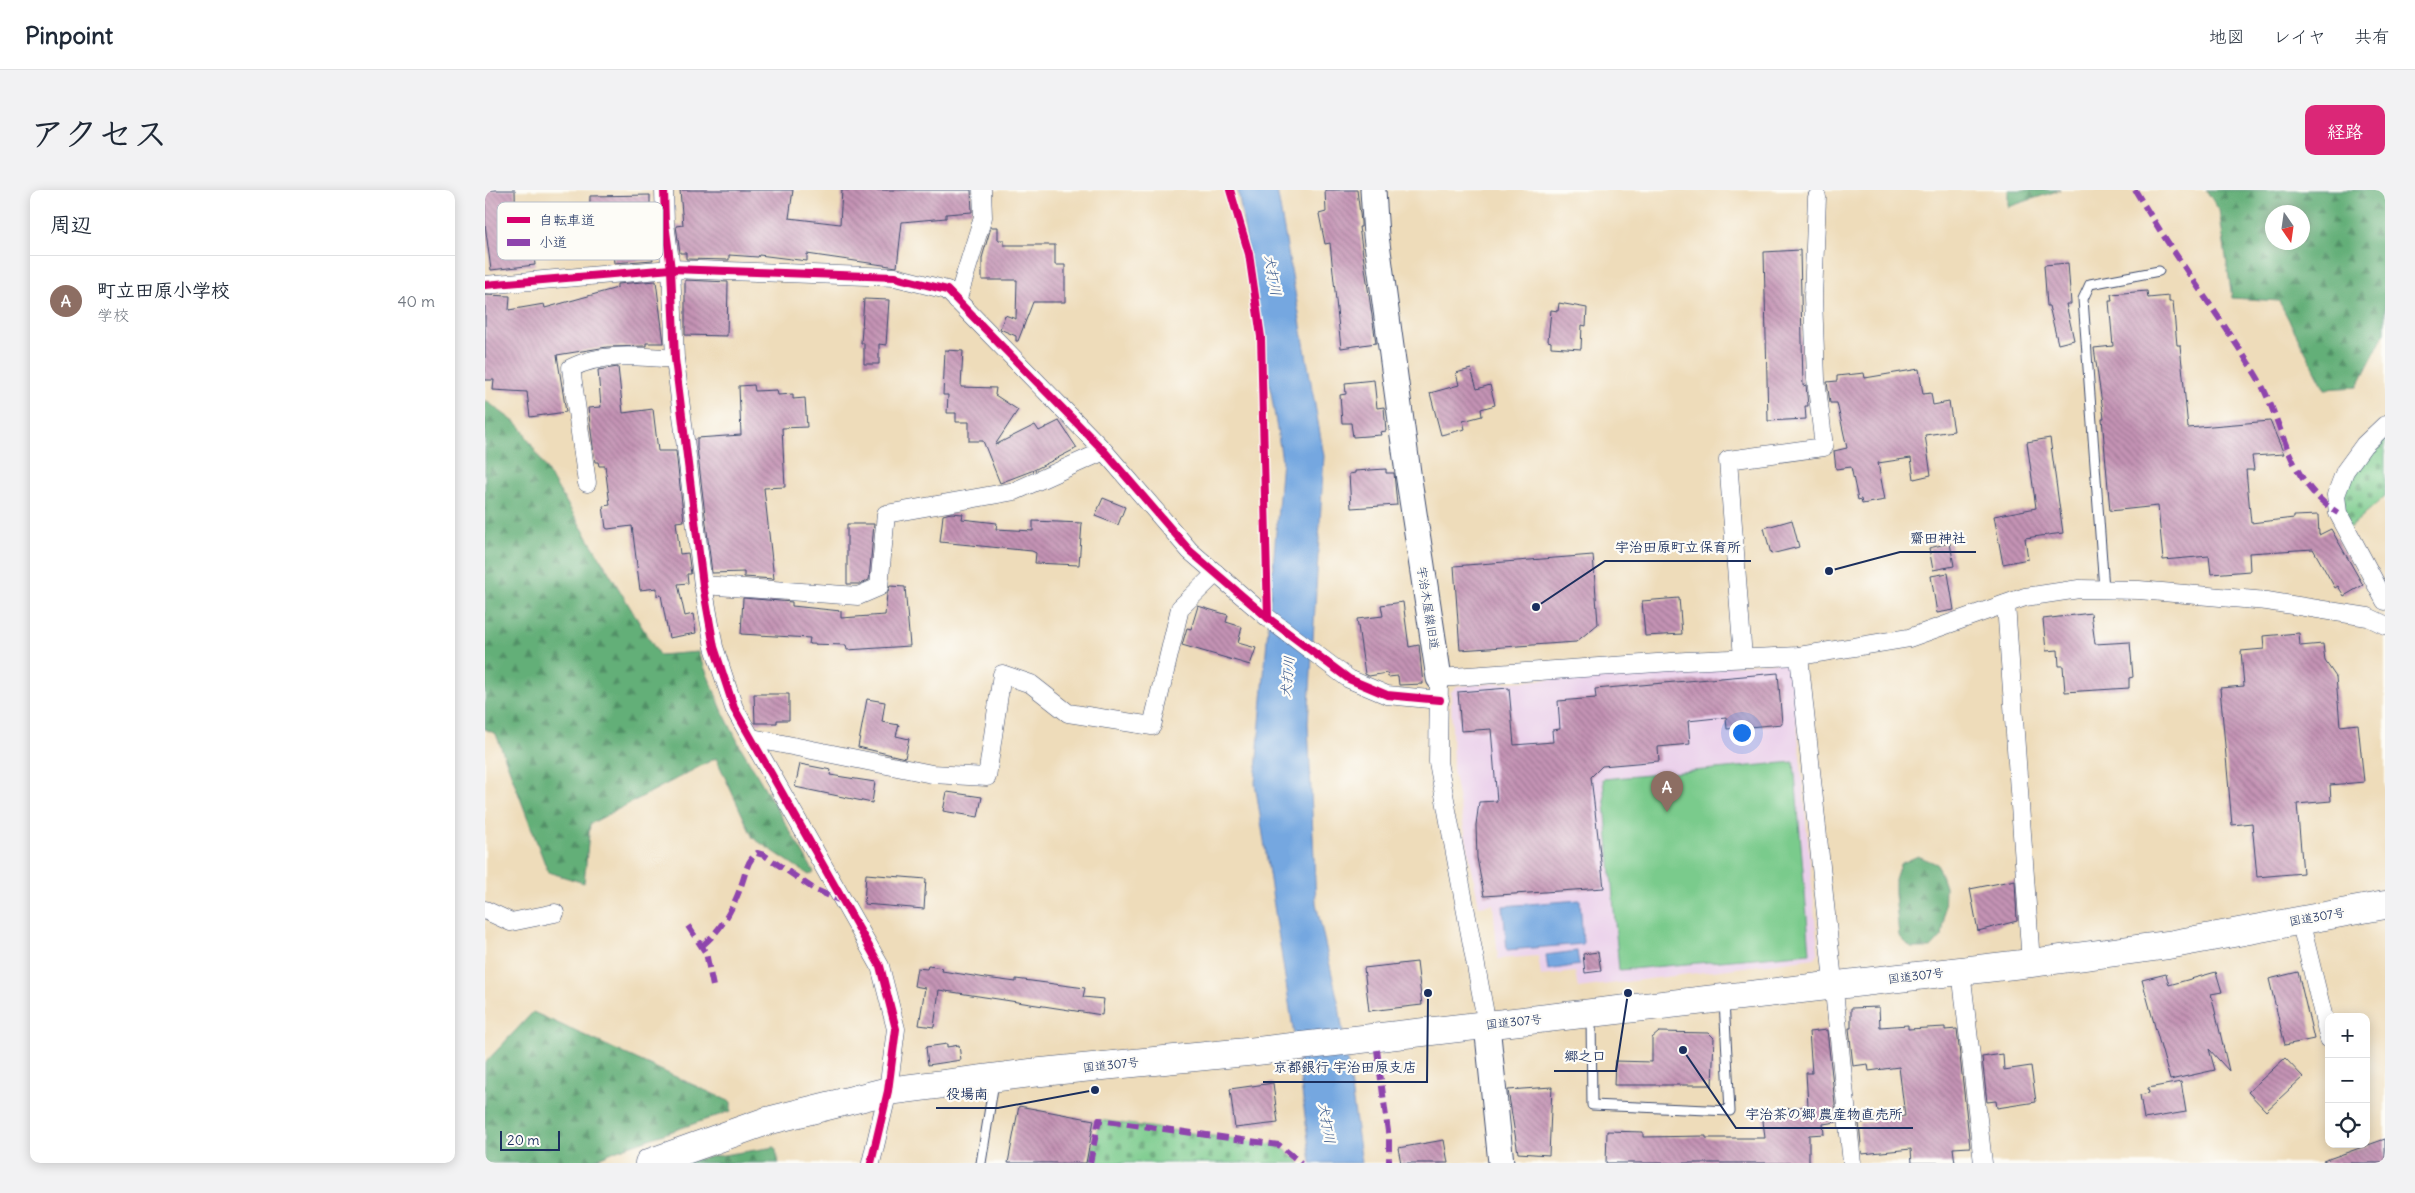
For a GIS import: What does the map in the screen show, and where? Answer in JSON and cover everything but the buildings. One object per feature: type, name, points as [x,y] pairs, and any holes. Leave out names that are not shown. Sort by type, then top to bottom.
[{"type":"highway","name":"国道307号","points":[[649,1163],[767,1121],[888,1091],[993,1088],[1371,1037],[1591,1014],[2031,963],[2168,945],[2385,905]]},
{"type":"street","points":[[664,190],[665,223],[671,269],[675,359],[703,585],[714,647],[734,708],[880,966],[896,1029],[888,1091],[871,1163]]},
{"type":"street","points":[[957,301],[983,217],[982,190]]},
{"type":"street","name":"宇治木屋線旧道","points":[[1373,190],[1376,236],[1407,470],[1439,689],[1439,762],[1487,1024]]},
{"type":"street","points":[[1743,658],[1727,460],[1825,447],[1817,380],[1813,297],[1817,197]]},
{"type":"street","points":[[485,284],[671,269],[895,277],[947,290],[1104,451],[1190,551],[1268,618],[1349,679],[1387,695],[1743,658],[1799,656],[1909,638],[2025,597],[2079,589],[2104,589],[2267,601],[2367,617],[2385,626]]},
{"type":"street","points":[[587,483],[571,368],[584,361],[635,356],[675,359]]},
{"type":"street","points":[[2385,425],[2364,445],[2345,471],[2336,495],[2338,514],[2385,601]]},
{"type":"street","points":[[703,585],[858,596],[879,587],[887,514],[1015,491],[1104,451]]},
{"type":"street","points":[[752,738],[931,774],[987,777],[1002,674],[1031,684],[1068,713],[1151,726],[1181,608],[1216,573]]},
{"type":"street","points":[[2006,604],[2031,963]]},
{"type":"street","points":[[1799,656],[1852,1163]]},
{"type":"street","points":[[485,910],[511,922],[555,913]]},
{"type":"street","points":[[2300,920],[2325,1023]]},
{"type":"street","points":[[1961,970],[1983,1163]]},
{"type":"street","points":[[1487,1024],[1501,1163]]},
{"type":"lane","points":[[2104,589],[2083,299],[2090,284],[2159,271]]},
{"type":"lane","points":[[1591,1014],[1592,1105],[1730,1111],[1723,998]]},
{"type":"lane","points":[[981,1163],[993,1088]]},
{"type":"shaded area","points":[[1784,662],[1792,668],[1818,951],[1815,958],[1578,988],[1575,972],[1541,976],[1538,956],[1498,959],[1493,904],[1479,906],[1453,770],[1451,692],[1457,686]]},
{"type":"green space","points":[[2008,190],[2060,190],[2008,207]]},
{"type":"green space","points":[[2206,190],[2385,190],[2385,332],[2357,387],[2325,389],[2279,301],[2232,298],[2219,210]]},
{"type":"green space","points":[[485,400],[520,426],[659,655],[698,652],[723,712],[740,746],[814,872],[809,875],[753,838],[716,758],[590,824],[584,883],[548,872],[496,734],[485,729]]},
{"type":"green space","points":[[2385,426],[2385,496],[2347,530],[2338,513],[2345,471]]},
{"type":"green space","points":[[1794,762],[1810,953],[1619,970],[1603,779]]},
{"type":"green space","points":[[1918,856],[1937,864],[1945,887],[1942,936],[1931,948],[1911,948],[1899,936],[1895,879],[1900,864]]},
{"type":"green space","points":[[533,1012],[731,1102],[731,1111],[617,1150],[587,1163],[485,1163],[485,1063]]},
{"type":"green space","points":[[1099,1120],[1279,1145],[1301,1163],[1090,1163]]},
{"type":"green space","points":[[775,1147],[779,1163],[671,1163]]},
{"type":"water","name":"犬打川","points":[[1238,190],[1277,190],[1324,456],[1308,723],[1316,903],[1339,1006],[1362,1163],[1311,1163],[1298,1061],[1255,783],[1282,460]]},
{"type":"water","points":[[1580,900],[1583,944],[1507,950],[1503,906]]},
{"type":"water","points":[[1577,951],[1579,965],[1548,970],[1546,955]]},
{"type":"marked path","points":[[2135,190],[2256,375],[2266,394],[2296,468],[2320,499],[2338,513]]},
{"type":"marked path","points":[[703,945],[727,917],[739,892],[749,863],[757,853],[764,855],[814,889],[843,902]]},
{"type":"marked path","points":[[688,926],[706,953],[714,991]]},
{"type":"marked path","points":[[1377,1050],[1389,1139],[1389,1163]]},
{"type":"marked path","points":[[1090,1163],[1099,1120],[1279,1145],[1301,1163]]},
{"type":"cycle path","points":[[664,190],[665,223],[671,269],[675,359],[703,585],[714,647],[734,708],[880,966],[896,1029],[888,1091],[871,1163]]},
{"type":"cycle path","points":[[1230,190],[1249,254],[1261,337],[1268,618]]},
{"type":"cycle path","points":[[485,285],[671,269],[895,277],[947,290],[1104,451],[1190,551],[1268,618],[1349,679],[1387,695],[1440,700]]},
{"type":"place","name":"齋田神社","points":[[1829,571]]},
{"type":"place","name":"宇治田原町立保育所","points":[[1536,607]]},
{"type":"place","name":"町立田原小学校","points":[[1667,812]]},
{"type":"place","name":"京都銀行 宇治田原支店","points":[[1428,993]]},
{"type":"place","name":"郷之口","points":[[1628,993]]},
{"type":"place","name":"宇治茶の郷 農産物直売所","points":[[1683,1050]]},
{"type":"place","name":"役場南","points":[[1095,1090]]}]
